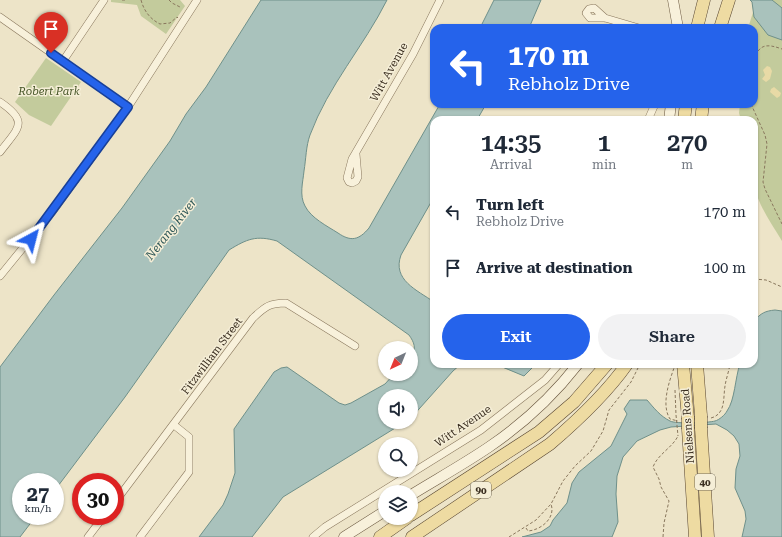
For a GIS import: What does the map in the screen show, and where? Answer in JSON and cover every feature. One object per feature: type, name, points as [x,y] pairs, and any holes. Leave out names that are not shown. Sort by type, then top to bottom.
[{"type":"main road","points":[[698,24],[704,0]]},
{"type":"main road","points":[[721,24],[728,1]]},
{"type":"main road","name":"90","points":[[418,510],[539,432],[574,402],[603,368]]},
{"type":"main road","name":"90","points":[[412,537],[550,444],[599,398],[624,368]]},
{"type":"main road","name":"Nielsens Road","points":[[681,368],[684,421],[695,537]]},
{"type":"main road","name":"Nielsens Road","points":[[697,368],[708,537]]},
{"type":"main road","points":[[380,537],[397,525]]},
{"type":"street","points":[[64,62],[104,0]]},
{"type":"street","points":[[0,276],[49,216],[128,107],[197,0]]},
{"type":"street","name":"Witt Avenue","points":[[356,154],[413,54],[440,0]]},
{"type":"street","points":[[673,0],[677,24]]},
{"type":"street","points":[[0,17],[128,107]]},
{"type":"street","points":[[605,18],[625,24]]},
{"type":"street","points":[[0,102],[16,114],[19,122],[17,129],[0,152]]},
{"type":"street","name":"Fitzwilliam Street","points":[[124,490],[254,318],[264,308],[275,303],[286,303],[355,346]]},
{"type":"street","name":"Witt Avenue","points":[[313,537],[325,527],[481,430],[545,380],[556,368]]},
{"type":"street","points":[[418,491],[488,448],[520,423],[549,397],[574,368]]},
{"type":"street","points":[[140,537],[189,472],[189,436],[174,425]]},
{"type":"street","points":[[344,537],[378,515]]},
{"type":"street","points":[[88,537],[97,525]]},
{"type":"path","points":[[122,0],[127,0]]},
{"type":"path","points":[[141,0],[145,11],[154,21],[160,24],[169,24],[177,17]]},
{"type":"path","points":[[169,0],[175,6],[180,7]]},
{"type":"path","points":[[176,14],[177,17],[183,22]]},
{"type":"path","points":[[758,53],[765,46],[770,45],[782,49]]},
{"type":"path","points":[[758,120],[765,135],[767,144],[763,182],[765,190],[782,224]]},
{"type":"path","points":[[758,279],[766,280],[782,287]]},
{"type":"path","points":[[509,537],[536,520],[550,504],[563,481],[575,466],[591,451],[603,431],[609,410],[631,382],[638,368]]},
{"type":"path","points":[[674,379],[680,368]]},
{"type":"path","points":[[663,537],[669,501],[661,487],[659,478],[653,467],[662,454],[673,444],[684,421],[676,390]]},
{"type":"path","points":[[525,528],[528,531],[540,529],[551,514],[552,509],[550,504]]},
{"type":"green space","points":[[111,0],[180,0],[185,6],[166,34],[141,16],[137,5],[111,2]]},
{"type":"green space","points":[[757,0],[782,0],[782,241],[769,221],[758,197],[758,116],[740,116],[739,113],[740,108],[758,108],[758,24],[749,24]]},
{"type":"green space","name":"Robert Park","points":[[46,58],[81,82],[51,126],[29,115],[15,102]]},
{"type":"sand","points":[[767,66],[770,67],[772,71],[770,79],[766,82],[762,79],[765,75],[763,70]]},
{"type":"sand","points":[[774,87],[781,93],[777,98],[770,92]]},
{"type":"water","name":"Nerang River","points":[[261,0],[387,0],[368,34],[326,100],[310,135],[302,197],[305,206],[311,214],[324,225],[347,238],[351,239],[362,235],[369,228],[430,121],[430,204],[401,255],[399,264],[403,278],[430,299],[430,368],[456,368],[418,410],[418,389],[378,389],[378,429],[394,429],[378,437],[378,439],[283,497],[252,537],[199,537],[223,505],[235,473],[234,429],[274,372],[281,368],[287,367],[339,403],[345,405],[385,384],[388,381],[418,381],[418,341],[412,341],[409,335],[277,241],[257,238],[241,243],[229,250],[125,397],[64,478],[64,473],[12,473],[12,525],[29,525],[20,537],[0,537],[0,367],[122,208],[170,141],[186,114],[206,87]]},
{"type":"water","points":[[494,0],[541,0],[531,24],[482,24]]},
{"type":"water","points":[[750,0],[772,0],[782,8],[782,40],[768,35],[754,17],[752,2]]},
{"type":"water","points":[[438,108],[484,108],[479,116],[433,116]]},
{"type":"water","points":[[768,311],[782,311],[782,537],[742,537],[746,519],[745,511],[735,488],[736,469],[740,456],[739,444],[734,436],[716,424],[671,427],[660,430],[637,441],[623,457],[617,476],[616,494],[618,522],[612,537],[522,537],[541,532],[550,526],[567,503],[572,483],[579,472],[611,446],[627,414],[624,409],[630,400],[647,400],[660,414],[673,422],[706,422],[715,421],[722,417],[726,413],[732,401],[739,368],[758,368],[758,317]]},
{"type":"water","points":[[505,368],[532,368],[524,376]]},
{"type":"route","points":[[31,239],[128,107],[51,53]]}]
